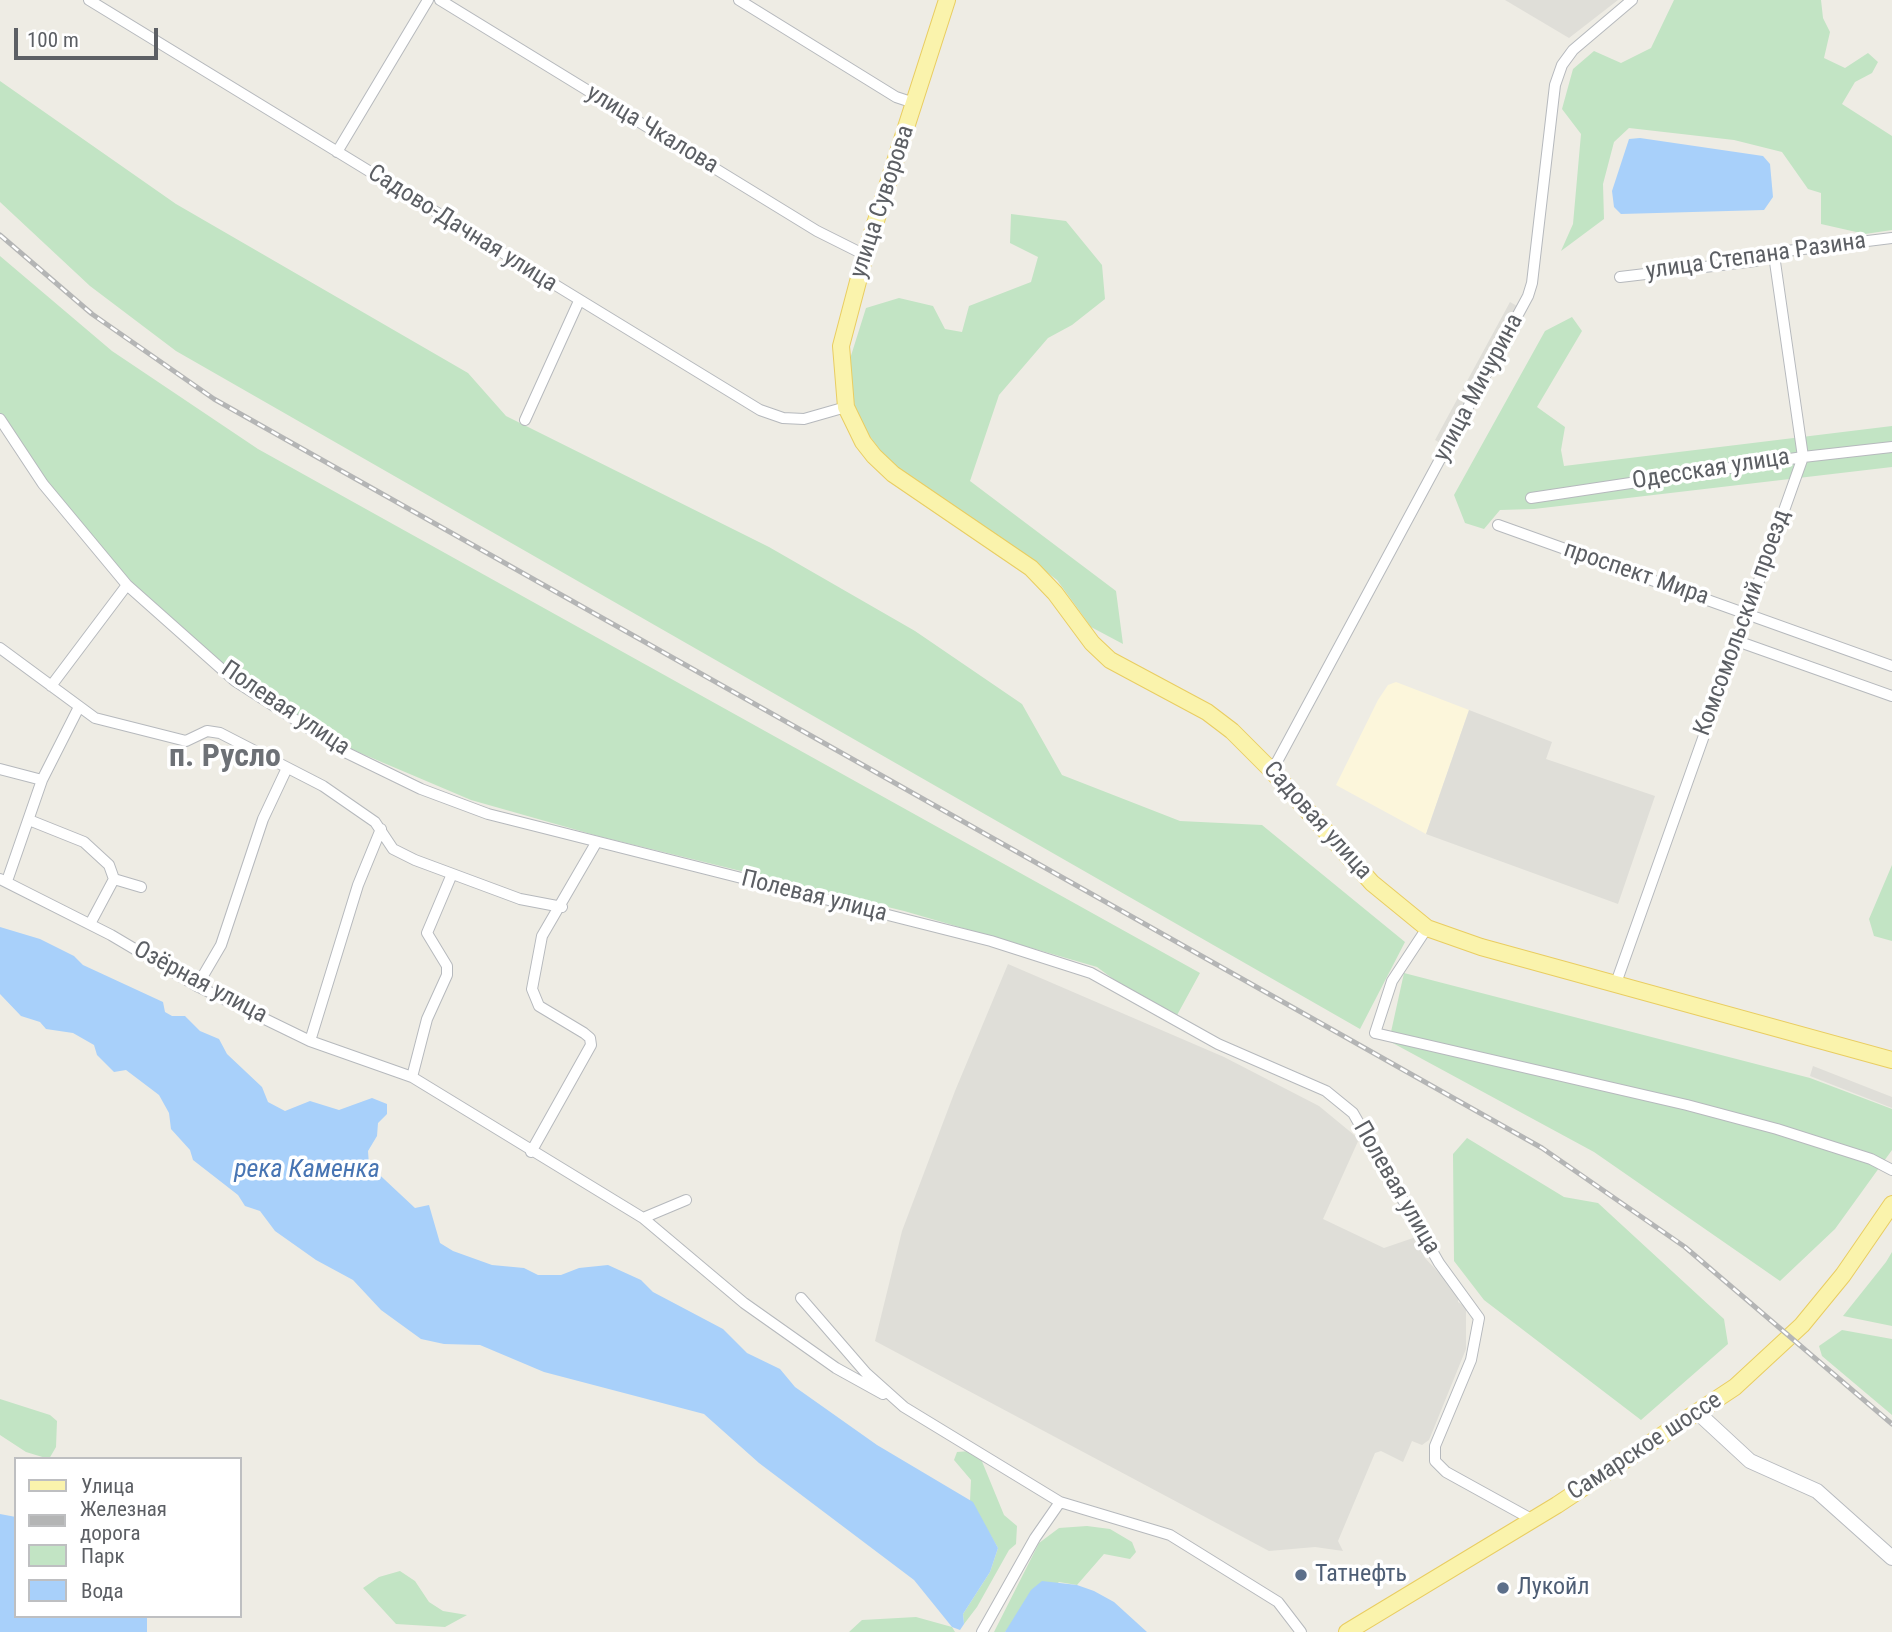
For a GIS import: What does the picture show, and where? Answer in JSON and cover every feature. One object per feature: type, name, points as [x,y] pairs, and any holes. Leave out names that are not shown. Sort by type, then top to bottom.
[{"type":"main road","name":"улица Суворова","points":[[846,407],[841,382],[841,346],[865,256],[947,0]]},
{"type":"main road","name":"Садовая улица","points":[[846,407],[863,442],[893,474],[1031,568],[1055,593],[1092,643],[1110,660],[1207,712],[1231,731],[1272,771],[1372,883],[1427,928],[1481,947],[1892,1060]]},
{"type":"main road","name":"Самарское шоссе","points":[[1348,1632],[1533,1520],[1735,1387],[1802,1325],[1843,1275],[1892,1204]]},
{"type":"street","name":"Садово-Дачная улица","points":[[89,0],[770,415],[804,419],[846,407]]},
{"type":"street","points":[[337,152],[428,0]]},
{"type":"street","name":"улица Чкалова","points":[[440,0],[817,231],[865,256]]},
{"type":"street","points":[[739,0],[895,97],[914,103]]},
{"type":"street","name":"улица Мичурина","points":[[1272,771],[1528,296],[1532,282],[1555,85],[1562,65],[1573,50],[1632,0]]},
{"type":"street","name":"улица Степана Разина","points":[[1620,277],[1755,261],[1774,255],[1892,238]]},
{"type":"street","name":"Комсомольский проезд","points":[[1616,983],[1803,457],[1774,255]]},
{"type":"street","points":[[525,420],[579,301]]},
{"type":"street","name":"Полевая улица","points":[[0,419],[43,484],[127,585],[235,681],[347,753],[421,789],[488,814],[991,942],[1091,974],[1218,1044],[1296,1075],[1326,1091],[1353,1113],[1440,1263],[1479,1318],[1471,1360],[1435,1446],[1435,1461],[1446,1472],[1533,1520]]},
{"type":"street","name":"Одесская улица","points":[[1531,498],[1803,457],[1892,447]]},
{"type":"street","name":"проспект Мира","points":[[1499,525],[1892,666]]},
{"type":"street","points":[[51,686],[127,585]]},
{"type":"street","points":[[1737,640],[1892,696]]},
{"type":"street","name":"Полевая улица","points":[[0,648],[79,708],[106,722],[149,729],[180,740],[192,739],[207,731],[220,733],[323,786],[381,829],[393,849],[520,899],[562,907]]},
{"type":"street","points":[[79,708],[42,780],[29,820],[84,842],[109,865],[114,879],[90,924]]},
{"type":"street","name":"Полевая улица","points":[[197,986],[221,945],[263,819],[287,768]]},
{"type":"street","points":[[0,769],[42,780]]},
{"type":"street","name":"Озёрная улица","points":[[29,820],[3,880],[90,924],[197,986],[310,1041],[412,1077],[643,1218],[754,1310],[836,1368],[904,1407]]},
{"type":"street","points":[[310,1041],[358,885],[381,829]]},
{"type":"street","points":[[531,1152],[591,1045],[590,1038],[584,1033],[540,1006],[532,989],[542,936],[562,907],[596,843]]},
{"type":"street","points":[[412,1077],[427,1019],[447,975],[447,965],[428,933],[452,874]]},
{"type":"street","points":[[114,879],[141,887]]},
{"type":"street","points":[[1427,928],[1392,981],[1375,1033],[1699,1108],[1800,1136],[1871,1159],[1892,1170]]},
{"type":"street","points":[[643,1218],[686,1200]]},
{"type":"street","points":[[801,1298],[866,1373],[904,1407],[1060,1502],[1170,1535],[1278,1602],[1301,1632]]},
{"type":"street","points":[[1697,1412],[1750,1461],[1817,1491],[1892,1558]]},
{"type":"street","points":[[982,1632],[1035,1538],[1060,1502]]},
{"type":"shaded area","points":[[1505,0],[1618,0],[1569,38]]},
{"type":"shaded area","points":[[1510,302],[1517,306],[1442,444],[1435,440]]},
{"type":"shaded area","points":[[1396,682],[1469,710],[1426,834],[1336,785],[1378,700],[1388,685]]},
{"type":"shaded area","points":[[1469,710],[1552,742],[1546,759],[1655,796],[1618,904],[1426,834]]},
{"type":"shaded area","points":[[1008,964],[1224,1057],[1319,1106],[1359,1139],[1323,1219],[1384,1248],[1416,1237],[1425,1258],[1458,1293],[1458,1302],[1466,1307],[1466,1349],[1429,1440],[1422,1445],[1412,1441],[1403,1462],[1381,1451],[1375,1453],[1338,1541],[1343,1551],[1315,1547],[1269,1551],[875,1341],[902,1231],[955,1091]]},
{"type":"shaded area","points":[[1813,1066],[1892,1097],[1892,1108],[1810,1076]]},
{"type":"green space","points":[[1674,0],[1821,0],[1823,18],[1830,32],[1824,58],[1845,68],[1868,53],[1878,62],[1872,73],[1855,82],[1842,104],[1892,136],[1892,230],[1865,234],[1821,224],[1821,193],[1808,189],[1782,152],[1734,140],[1629,128],[1614,142],[1603,184],[1604,219],[1561,251],[1573,224],[1581,134],[1562,109],[1573,69],[1594,51],[1621,63],[1651,48]]},
{"type":"green space","points":[[0,81],[176,204],[468,373],[506,416],[769,547],[915,631],[1022,704],[1062,775],[1180,821],[1262,825],[1405,942],[1360,1029],[176,351],[90,286],[0,202]]},
{"type":"green space","points":[[1011,214],[1066,221],[1102,265],[1105,299],[1072,325],[1048,338],[999,395],[970,481],[1116,591],[1123,644],[1091,627],[1057,580],[1008,543],[890,464],[856,417],[849,362],[866,308],[899,298],[933,306],[945,329],[962,332],[969,306],[1031,282],[1038,257],[1010,243]]},
{"type":"green space","points":[[0,256],[112,351],[258,449],[1200,973],[1176,1017],[1132,993],[1097,967],[904,911],[598,836],[471,800],[332,741],[236,675],[137,588],[47,485],[0,414]]},
{"type":"green space","points":[[1572,317],[1582,331],[1537,407],[1565,427],[1561,450],[1564,466],[1892,426],[1892,467],[1534,509],[1500,510],[1484,529],[1465,523],[1454,495],[1545,331]]},
{"type":"green space","points":[[1892,865],[1892,941],[1874,936],[1869,919]]},
{"type":"green space","points":[[1404,973],[1810,1078],[1892,1109],[1892,1150],[1835,1229],[1780,1281],[1594,1152],[1389,1041]]},
{"type":"green space","points":[[1467,1138],[1564,1197],[1598,1203],[1724,1319],[1728,1344],[1641,1420],[1484,1300],[1454,1261],[1453,1154]]},
{"type":"green space","points":[[1892,1252],[1892,1326],[1843,1316],[1886,1262]]},
{"type":"green space","points":[[1842,1330],[1892,1339],[1892,1415],[1822,1356],[1819,1346]]},
{"type":"green space","points":[[0,1399],[50,1415],[57,1421],[56,1447],[50,1457],[26,1452],[0,1435]]},
{"type":"green space","points":[[970,1451],[981,1459],[1004,1515],[1017,1526],[1016,1544],[1009,1550],[977,1607],[964,1624],[963,1614],[990,1572],[998,1548],[970,1501],[971,1480],[954,1460],[957,1452]]},
{"type":"green space","points":[[1087,1526],[1110,1529],[1132,1542],[1136,1552],[1130,1559],[1104,1554],[1077,1585],[1059,1582],[1005,1632],[994,1632],[1039,1543],[1059,1528]]},
{"type":"green space","points":[[400,1571],[415,1581],[429,1602],[443,1611],[467,1615],[445,1627],[396,1624],[363,1588],[379,1577]]},
{"type":"green space","points":[[916,1617],[952,1627],[955,1632],[849,1632],[862,1620]]},
{"type":"water","points":[[1640,138],[1763,156],[1770,164],[1773,197],[1764,210],[1621,214],[1614,207],[1612,191],[1629,139]]},
{"type":"water","name":"река Каменка","points":[[0,927],[40,939],[74,956],[83,965],[163,1002],[165,1012],[172,1016],[185,1016],[200,1031],[219,1039],[227,1054],[262,1087],[268,1102],[285,1111],[310,1101],[339,1110],[372,1098],[387,1104],[387,1114],[378,1123],[377,1136],[368,1151],[369,1165],[415,1208],[429,1205],[440,1243],[453,1251],[492,1265],[524,1268],[538,1275],[561,1275],[579,1268],[608,1265],[641,1280],[653,1292],[723,1329],[747,1353],[780,1369],[795,1387],[877,1445],[973,1502],[998,1548],[990,1572],[963,1614],[964,1624],[960,1630],[952,1627],[914,1580],[759,1463],[704,1414],[544,1372],[480,1345],[444,1344],[421,1339],[381,1310],[353,1280],[316,1260],[275,1231],[260,1211],[245,1206],[238,1195],[193,1160],[190,1150],[171,1129],[169,1113],[159,1095],[126,1070],[114,1072],[97,1055],[94,1045],[73,1033],[46,1029],[40,1022],[21,1016],[0,994]]},
{"type":"water","points":[[0,1514],[14,1517],[14,1618],[147,1618],[147,1632],[0,1632]]},
{"type":"water","points":[[1042,1581],[1077,1585],[1094,1591],[1114,1602],[1147,1632],[1005,1632],[1031,1590]]},
{"type":"railway","points":[[0,235],[92,314],[214,399],[1542,1148],[1685,1247],[1892,1424]]},
{"type":"place","name":"Татнефть","points":[[1301,1575]]},
{"type":"place","name":"Лукойл","points":[[1503,1588]]},
{"type":"district","name":"п. Русло","points":[[225,758]]}]
